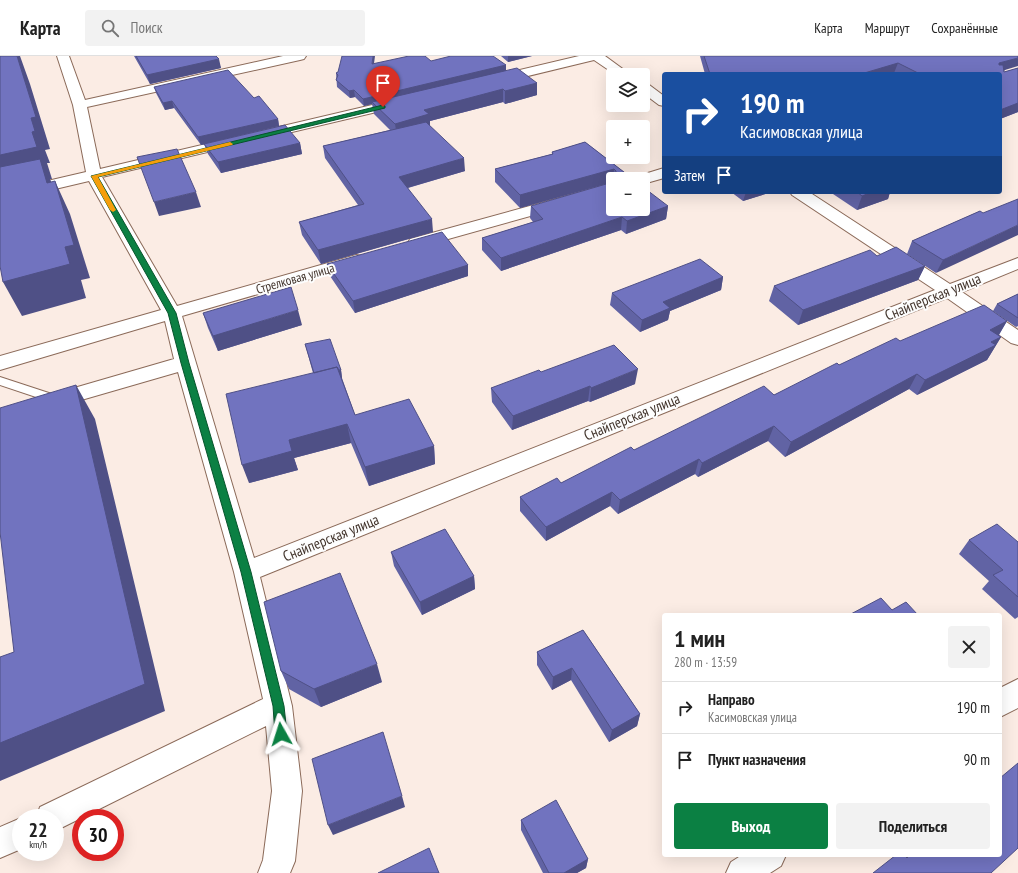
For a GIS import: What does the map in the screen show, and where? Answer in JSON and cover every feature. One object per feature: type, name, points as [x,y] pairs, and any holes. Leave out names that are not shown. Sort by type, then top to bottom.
[{"type":"street","points":[[63,56],[80,105],[94,176],[172,313],[185,363],[246,572],[278,706],[287,792],[279,861],[274,873]]},
{"type":"street","points":[[80,105],[300,56]]},
{"type":"street","points":[[480,84],[596,56],[614,68]]},
{"type":"street","points":[[650,92],[662,101]]},
{"type":"street","points":[[0,197],[418,99]]},
{"type":"street","points":[[650,177],[662,174]]},
{"type":"street","points":[[400,248],[606,190]]},
{"type":"street","points":[[801,194],[947,290],[1018,340]]},
{"type":"street","name":"Стрелковая улица","points":[[0,363],[370,257]]},
{"type":"street","name":"Снайперская улица","points":[[246,572],[947,290],[1018,263]]},
{"type":"street","points":[[0,420],[57,400],[185,363]]},
{"type":"street","points":[[1002,703],[1018,692]]},
{"type":"street","points":[[64,812],[278,706]]},
{"type":"street","points":[[0,843],[12,837]]},
{"type":"street","points":[[742,873],[767,857]]},
{"type":"lane","points":[[0,381],[57,400]]},
{"type":"building","points":[[0,56],[17,56],[36,117],[31,118],[35,131],[32,132],[37,147],[0,155]]},
{"type":"building","points":[[136,56],[216,56],[219,59],[147,75]]},
{"type":"building","points":[[342,56],[373,56],[372,64],[409,56],[425,56],[431,61],[451,56],[493,56],[506,65],[363,99],[354,90],[349,91],[336,80],[338,75],[336,73],[338,72]]},
{"type":"building","points":[[704,56],[1018,56],[1018,58],[999,63],[999,65],[1003,65],[1004,72],[1018,68],[1018,103],[1002,109],[1002,72],[916,72],[898,63],[868,72],[709,72]]},
{"type":"building","points":[[517,68],[537,83],[505,91],[503,89],[424,110],[429,114],[395,124],[372,102]]},
{"type":"building","points":[[228,70],[254,98],[259,96],[278,119],[198,137],[172,101],[163,103],[154,87]]},
{"type":"building","points":[[426,122],[464,158],[399,177],[432,219],[318,250],[299,222],[364,204],[323,146]]},
{"type":"building","points":[[285,125],[300,143],[218,162],[204,144]]},
{"type":"building","points":[[585,142],[606,158],[606,164],[614,164],[624,172],[616,172],[614,169],[520,195],[495,169],[553,154],[552,152]]},
{"type":"building","points":[[177,149],[196,192],[154,202],[137,157]]},
{"type":"building","points":[[40,159],[47,183],[55,181],[74,245],[65,247],[70,264],[3,282],[0,266],[0,167]]},
{"type":"building","points":[[606,184],[606,216],[641,216],[627,221],[622,217],[501,258],[482,238],[543,219],[531,206]]},
{"type":"building","points":[[650,192],[668,206],[650,213]]},
{"type":"building","points":[[1018,199],[1018,225],[943,260],[912,241],[980,211],[983,213]]},
{"type":"building","points":[[442,232],[468,265],[353,301],[327,264]]},
{"type":"building","points":[[896,247],[925,266],[803,310],[774,286],[870,250],[877,256]]},
{"type":"building","points":[[700,259],[723,277],[663,302],[670,308],[642,320],[612,293]]},
{"type":"building","points":[[291,287],[298,310],[213,336],[203,313]]},
{"type":"building","points":[[1018,294],[1018,318],[997,304]]},
{"type":"building","points":[[984,305],[1007,321],[990,330],[1001,337],[991,342],[996,345],[925,380],[917,374],[791,442],[774,426],[702,463],[699,459],[620,500],[612,492],[546,527],[520,497],[557,478],[561,483],[631,447],[634,450],[764,386],[774,395],[837,363],[839,365],[896,338],[900,341]]},
{"type":"building","points":[[330,339],[341,370],[337,367],[314,373],[305,344]]},
{"type":"building","points":[[614,345],[638,369],[591,388],[590,386],[513,416],[491,388],[539,370],[541,372]]},
{"type":"building","points":[[337,367],[355,415],[409,399],[434,446],[365,467],[347,424],[289,440],[292,451],[242,465],[226,394]]},
{"type":"building","points":[[76,385],[145,684],[0,743],[0,657],[14,652],[0,532],[0,408]]},
{"type":"building","points":[[997,524],[1018,542],[1018,597],[993,575],[1003,570],[969,540]]},
{"type":"building","points":[[445,529],[474,576],[420,602],[391,552]]},
{"type":"building","points":[[340,573],[377,664],[314,689],[281,671],[264,602]]},
{"type":"building","points":[[881,598],[892,610],[906,602],[916,613],[853,613]]},
{"type":"building","points":[[583,630],[640,714],[612,730],[572,668],[553,677],[537,652]]},
{"type":"building","points":[[383,732],[402,796],[328,825],[312,759]]},
{"type":"building","points":[[1018,763],[1018,848],[991,873],[873,873],[893,857],[1002,857],[1002,776]]},
{"type":"building","points":[[556,800],[588,859],[564,873],[549,873],[521,820]]},
{"type":"building","points":[[429,848],[439,873],[378,873]]},
{"type":"slow traffic","points":[[113,210],[94,176],[230,144]]},
{"type":"route","points":[[281,734],[278,706],[246,572],[185,363],[172,313],[94,176],[383,107]]}]
